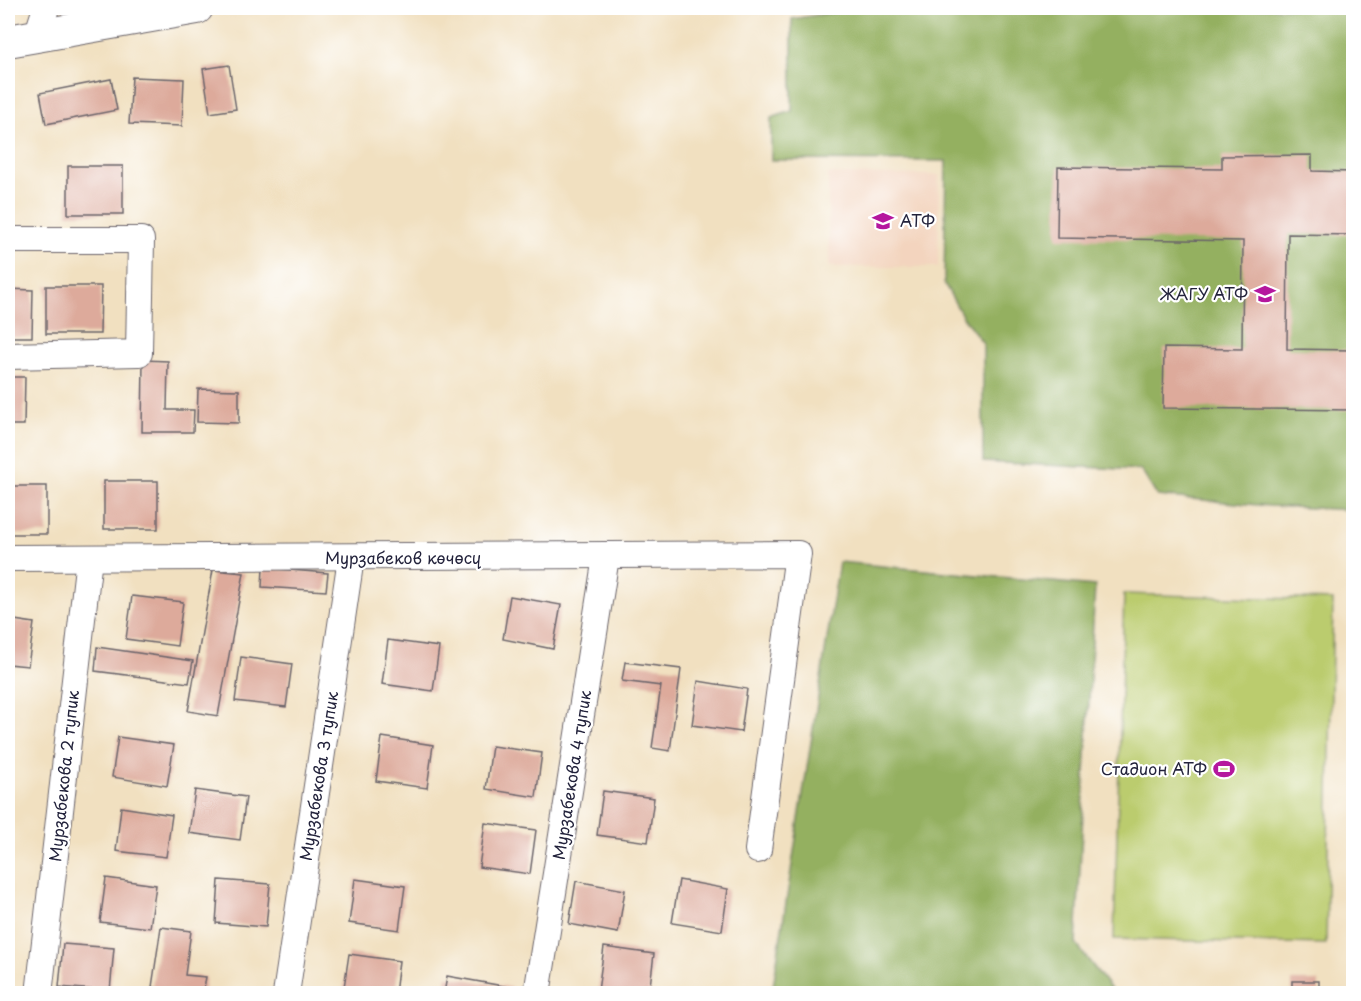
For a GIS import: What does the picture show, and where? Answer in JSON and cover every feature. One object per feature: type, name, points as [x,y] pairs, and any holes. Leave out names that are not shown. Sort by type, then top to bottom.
[{"type":"main road","points":[[30,28],[197,8]]},
{"type":"street","points":[[8,240],[141,240],[139,353],[8,356]]},
{"type":"street","name":"Мурзабеков көчөсү","points":[[8,558],[798,555],[758,850]]},
{"type":"street","name":"Мурзабекова 4 тупик","points":[[537,993],[606,557]]},
{"type":"street","name":"Мурзабекова 2 тупик","points":[[39,993],[89,558]]},
{"type":"street","name":"Мурзабекова 3 тупик","points":[[286,993],[351,558]]},
{"type":"shaded area","name":"АТФ","points":[[828,174],[939,175],[938,267],[829,267]]},
{"type":"green space","points":[[843,8],[1353,8],[1353,510],[1270,506],[1157,496],[1141,470],[983,462],[983,343],[963,317],[944,283],[946,161],[771,160],[771,118],[792,111],[792,19],[842,11]]},
{"type":"green space","points":[[839,562],[1095,586],[1076,944],[1114,993],[772,993]]},
{"type":"green space","name":"Стадион АТФ","points":[[1124,594],[1333,600],[1326,944],[1114,939]]},
{"type":"building","points":[[229,65],[236,109],[210,113],[203,69]]},
{"type":"building","points":[[132,77],[184,79],[182,126],[129,124]]},
{"type":"building","points":[[111,79],[117,110],[46,124],[40,93]]},
{"type":"building","name":"ЖАГУ АТФ","points":[[1312,155],[1312,171],[1354,172],[1354,235],[1288,234],[1287,349],[1354,350],[1354,410],[1163,408],[1164,348],[1242,349],[1243,241],[1057,238],[1058,167],[1222,169],[1222,156]]},
{"type":"building","points":[[68,166],[123,166],[123,214],[68,214]]},
{"type":"building","points":[[46,286],[101,286],[100,334],[46,334]]},
{"type":"building","points":[[8,289],[33,290],[32,337],[8,337]]},
{"type":"building","points":[[143,360],[168,361],[167,410],[194,410],[193,432],[142,432]]},
{"type":"building","points":[[8,377],[25,377],[24,425],[8,425]]},
{"type":"building","points":[[198,389],[239,390],[239,423],[197,422]]},
{"type":"building","points":[[104,481],[158,481],[158,529],[104,529]]},
{"type":"building","points":[[8,486],[47,486],[47,534],[8,534]]},
{"type":"building","points":[[263,568],[328,573],[326,591],[262,587]]},
{"type":"building","points":[[213,570],[244,573],[218,716],[188,711]]},
{"type":"building","points":[[132,596],[183,602],[177,646],[126,639]]},
{"type":"building","points":[[510,596],[561,605],[553,649],[503,639]]},
{"type":"building","points":[[8,619],[34,623],[28,666],[8,664]]},
{"type":"building","points":[[388,640],[439,647],[433,691],[382,684]]},
{"type":"building","points":[[97,647],[193,661],[189,683],[95,671]]},
{"type":"building","points":[[241,657],[292,664],[286,707],[235,701]]},
{"type":"building","points":[[625,662],[681,669],[670,751],[652,748],[661,686],[622,681]]},
{"type":"building","points":[[698,681],[747,689],[741,732],[692,725]]},
{"type":"building","points":[[118,737],[174,745],[167,786],[112,777]]},
{"type":"building","points":[[382,737],[433,745],[427,788],[376,781]]},
{"type":"building","points":[[492,746],[542,753],[536,797],[486,789]]},
{"type":"building","points":[[195,790],[246,797],[240,840],[189,833]]},
{"type":"building","points":[[603,791],[654,798],[648,842],[597,835]]},
{"type":"building","points":[[121,807],[172,815],[166,857],[116,851]]},
{"type":"building","points":[[485,823],[536,830],[530,874],[479,867]]},
{"type":"building","points":[[106,878],[156,885],[150,928],[100,922]]},
{"type":"building","points":[[355,879],[405,886],[399,930],[349,923]]},
{"type":"building","points":[[219,880],[270,884],[266,927],[216,923]]},
{"type":"building","points":[[679,880],[728,889],[722,931],[672,923]]},
{"type":"building","points":[[576,881],[625,890],[618,933],[569,924]]},
{"type":"building","points":[[161,927],[191,931],[185,975],[206,977],[203,994],[152,987]]},
{"type":"building","points":[[63,944],[114,948],[110,991],[59,987]]},
{"type":"building","points":[[604,947],[654,954],[649,994],[598,991]]},
{"type":"building","points":[[349,954],[399,961],[395,994],[343,994]]},
{"type":"building","points":[[447,976],[514,988],[514,994],[444,994]]},
{"type":"building","points":[[1292,981],[1319,981],[1319,994],[1292,994]]},
{"type":"place","name":"АТФ","points":[[883,221]]},
{"type":"place","name":"ЖАГУ АТФ","points":[[1265,294]]},
{"type":"place","name":"Стадион АТФ","points":[[1224,769]]}]
